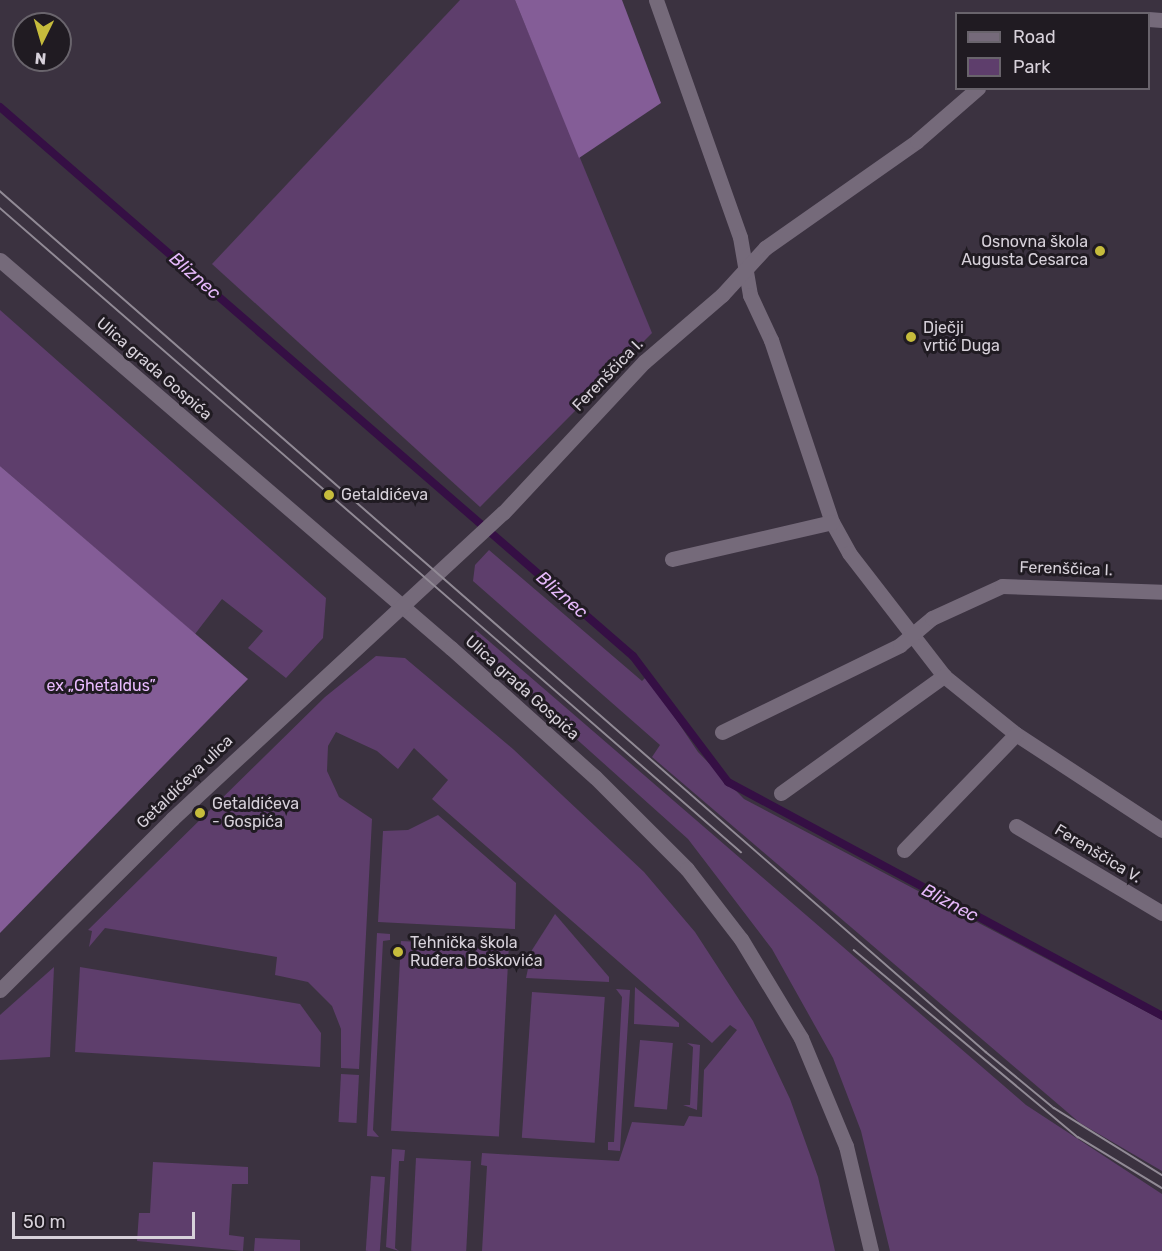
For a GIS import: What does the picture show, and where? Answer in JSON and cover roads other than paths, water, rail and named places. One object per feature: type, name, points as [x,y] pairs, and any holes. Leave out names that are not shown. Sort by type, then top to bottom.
[{"type":"street","points":[[656,0],[707,157],[740,237],[750,295],[771,339],[832,522],[871,586],[944,676],[1016,735],[1162,830]]},
{"type":"street","name":"Ferenščica I.","points":[[463,550],[503,513],[644,362],[765,248],[916,141],[976,90]]},
{"type":"street","name":"Ulica grada Gospića","points":[[0,260],[399,604],[603,785],[687,869],[728,921],[773,987],[824,1088],[846,1146],[871,1251]]},
{"type":"street","points":[[672,559],[832,522]]},
{"type":"street","name":"Getaldićeva ulica","points":[[0,990],[399,604],[463,550]]},
{"type":"street","name":"Ferenščica I.","points":[[722,732],[911,636],[932,618],[1002,586],[1162,592]]},
{"type":"street","points":[[781,793],[944,676]]},
{"type":"street","points":[[904,850],[1016,735]]},
{"type":"street","name":"Ferenščica V.","points":[[1016,826],[1162,913]]},
{"type":"waterway","name":"Bliznec","points":[[0,107],[633,656],[728,782],[1162,1016]]},
{"type":"tram line","points":[[0,191],[986,1052],[1054,1108],[1162,1175]]},
{"type":"tram line","points":[[0,208],[741,852]]},
{"type":"tram line","points":[[854,950],[1078,1137],[1162,1188]]},
{"type":"place","name":"Osnovna škola Augusta Cesarca","points":[[1100,251]]},
{"type":"place","name":"Dječji vrtić Duga","points":[[911,337]]},
{"type":"place","name":"Getaldićeva","points":[[329,495]]},
{"type":"place","name":"Getaldićeva - Gospića","points":[[200,813]]},
{"type":"place","name":"Tehnička škola Ruđera Boškovića","points":[[398,952]]},
{"type":"park label","name":"ex „Ghetaldus”","points":[[101,686]]}]
